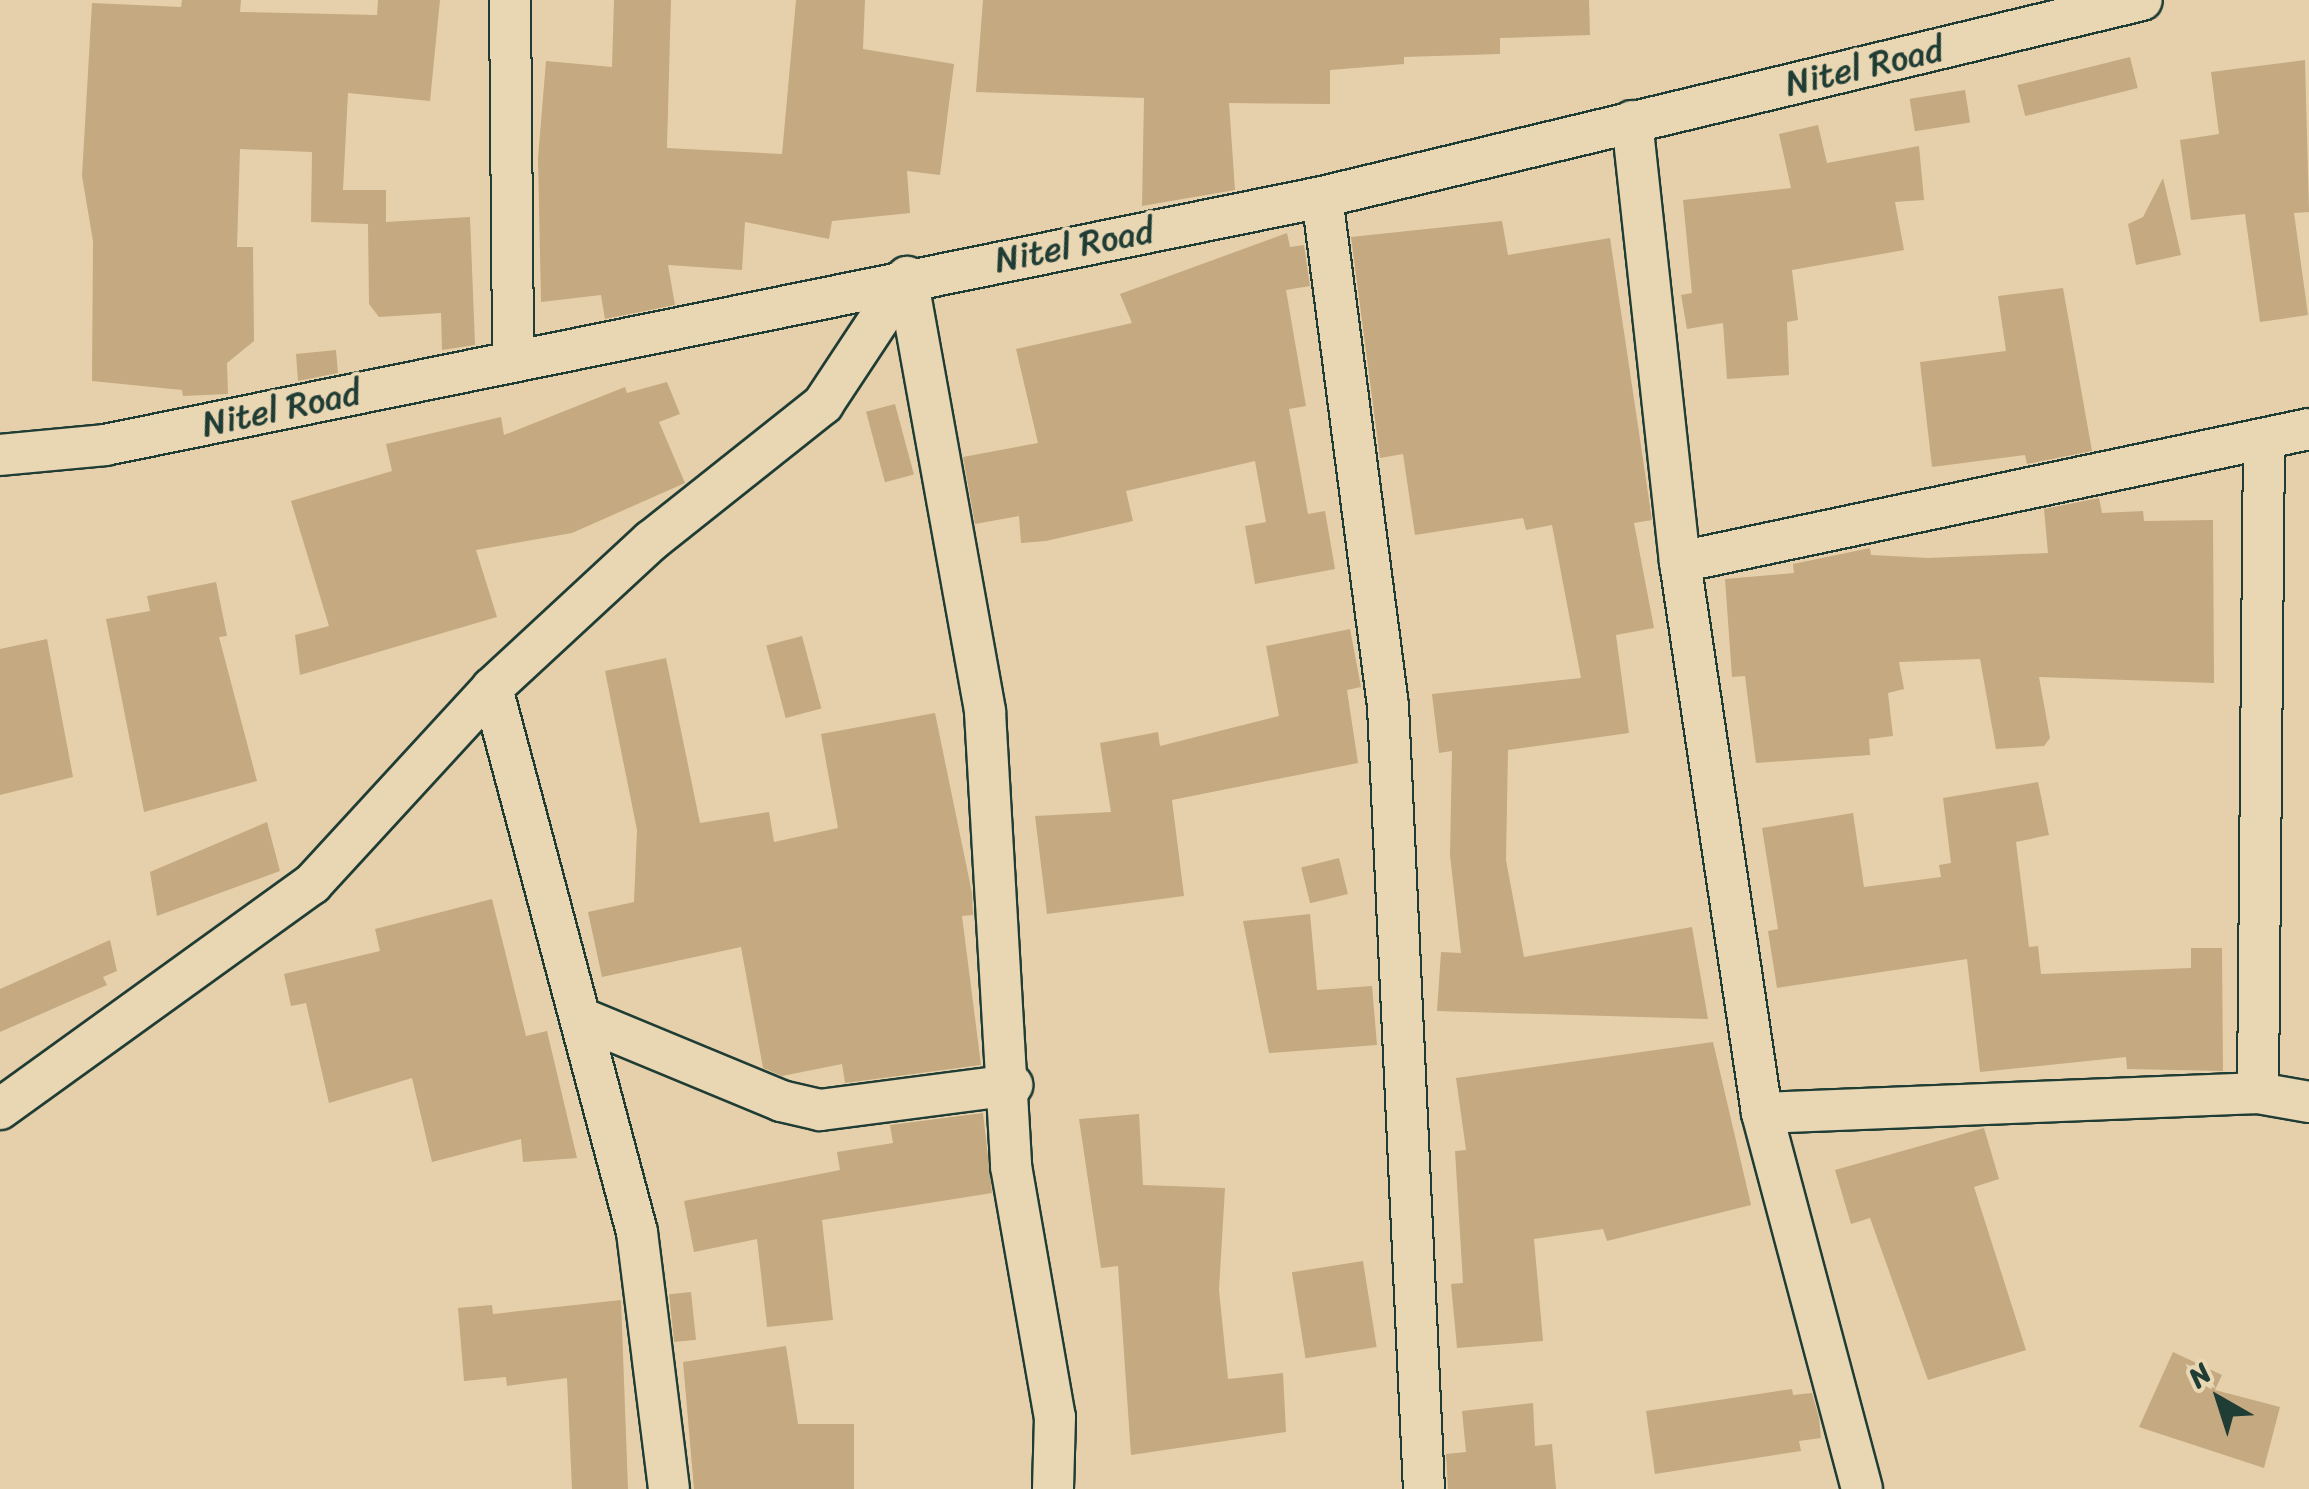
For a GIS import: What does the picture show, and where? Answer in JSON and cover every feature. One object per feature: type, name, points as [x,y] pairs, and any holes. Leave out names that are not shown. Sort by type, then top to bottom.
[{"type":"street","points":[[510,0],[513,361]]},
{"type":"street","name":"Nitel Road","points":[[0,454],[105,444],[908,277],[1322,197],[2142,0]]},
{"type":"street","points":[[1632,120],[1680,562],[1762,1112],[1862,1489]]},
{"type":"street","points":[[1322,197],[1388,706],[1424,1489]]},
{"type":"street","points":[[0,1109],[312,884],[492,688],[651,541],[823,404],[908,277]]},
{"type":"street","points":[[908,277],[985,712],[1012,1085],[1012,1166],[1055,1417],[1053,1489]]},
{"type":"street","points":[[1680,562],[2309,430]]},
{"type":"street","points":[[2258,1093],[2264,440]]},
{"type":"street","points":[[492,688],[637,1232],[669,1489]]},
{"type":"street","points":[[581,1018],[781,1101],[820,1110],[1012,1085]]},
{"type":"street","points":[[1762,1112],[2258,1093],[2309,1102]]},
{"type":"building","points":[[182,0],[241,0],[240,12],[377,15],[378,0],[440,0],[430,101],[348,93],[343,190],[386,190],[386,222],[470,217],[475,345],[442,350],[441,313],[379,317],[369,304],[368,224],[311,222],[312,152],[240,149],[237,247],[253,247],[254,341],[227,363],[228,394],[183,396],[182,390],[92,381],[93,241],[82,176],[92,3],[181,7]]},
{"type":"building","points":[[614,0],[671,0],[667,148],[782,154],[796,0],[865,0],[863,49],[954,64],[940,175],[907,171],[910,213],[832,221],[829,239],[745,222],[742,270],[668,265],[675,305],[605,319],[601,295],[541,302],[538,158],[546,61],[612,67]]},
{"type":"building","points":[[983,0],[1589,0],[1590,35],[1500,38],[1500,54],[1404,57],[1404,64],[1330,70],[1330,104],[1229,103],[1235,190],[1142,206],[1144,98],[976,92]]},
{"type":"building","points":[[2130,57],[2138,88],[2025,116],[2017,85]]},
{"type":"building","points":[[2305,60],[2309,212],[2294,213],[2308,315],[2260,322],[2245,214],[2191,220],[2180,140],[2219,134],[2211,72]]},
{"type":"building","points":[[1965,90],[1970,123],[1915,131],[1910,99]]},
{"type":"building","points":[[1818,125],[1827,163],[1919,146],[1924,200],[1895,202],[1904,250],[1792,270],[1798,320],[1787,322],[1789,375],[1727,379],[1723,323],[1687,329],[1681,295],[1692,293],[1683,200],[1791,188],[1779,134]]},
{"type":"building","points":[[2163,178],[2181,255],[2136,265],[2128,224],[2143,217]]},
{"type":"building","points":[[1502,221],[1508,255],[1610,238],[1652,520],[1634,523],[1654,628],[1616,635],[1629,733],[1508,750],[1506,860],[1524,957],[1692,927],[1708,1019],[1437,1011],[1441,952],[1461,953],[1450,855],[1452,751],[1439,753],[1432,694],[1581,678],[1552,525],[1526,530],[1523,518],[1415,535],[1403,454],[1380,458],[1351,237]]},
{"type":"building","points":[[1287,233],[1290,247],[1304,245],[1310,286],[1286,290],[1306,406],[1289,409],[1308,514],[1325,511],[1335,569],[1255,584],[1245,526],[1266,522],[1255,461],[1126,491],[1133,521],[1046,541],[1021,543],[1019,516],[975,524],[963,457],[1038,443],[1016,349],[1132,323],[1120,294]]},
{"type":"building","points":[[2063,288],[2092,451],[2027,464],[2025,455],[1932,467],[1920,362],[2006,351],[1998,296]]},
{"type":"building","points":[[336,350],[338,373],[298,381],[296,354]]},
{"type":"building","points":[[667,382],[680,414],[659,422],[685,483],[572,533],[476,550],[497,617],[300,675],[295,635],[329,626],[291,501],[392,471],[386,444],[501,417],[504,435],[625,387],[627,393]]},
{"type":"building","points":[[895,404],[914,475],[885,482],[866,412]]},
{"type":"building","points":[[2099,498],[2102,513],[2143,511],[2144,521],[2213,520],[2214,683],[2039,677],[2050,738],[2044,746],[1996,749],[1980,659],[1899,662],[1904,689],[1888,693],[1893,736],[1869,739],[1870,755],[1756,763],[1745,676],[1732,677],[1725,579],[1794,573],[1793,564],[1870,548],[1871,555],[1929,558],[2048,553],[2044,509]]},
{"type":"building","points":[[216,582],[227,636],[219,637],[257,781],[144,812],[106,619],[150,611],[147,596]]},
{"type":"building","points":[[1350,629],[1361,687],[1347,690],[1358,763],[1172,800],[1184,896],[1047,914],[1035,816],[1111,812],[1100,743],[1158,732],[1160,746],[1279,716],[1266,646]]},
{"type":"building","points":[[802,636],[821,708],[786,718],[766,646]]},
{"type":"building","points":[[47,639],[73,777],[0,795],[0,649]]},
{"type":"building","points":[[666,658],[700,823],[769,812],[774,842],[838,828],[821,734],[935,713],[972,893],[973,915],[962,916],[981,1065],[845,1083],[842,1064],[782,1076],[763,1068],[741,947],[602,977],[588,912],[634,902],[637,830],[605,671]]},
{"type":"building","points":[[2038,782],[2049,835],[2016,842],[2029,947],[2038,946],[2041,974],[2191,968],[2191,948],[2222,948],[2223,1071],[2127,1069],[2126,1057],[1980,1072],[1967,959],[1777,988],[1768,931],[1778,929],[1762,828],[1853,813],[1864,887],[1941,877],[1939,865],[1951,863],[1943,798]]},
{"type":"building","points":[[267,822],[280,871],[157,916],[150,872]]},
{"type":"building","points":[[1339,858],[1348,894],[1310,903],[1301,867]]},
{"type":"building","points":[[492,899],[526,1036],[547,1031],[577,1158],[523,1162],[521,1139],[432,1162],[412,1078],[329,1103],[306,1003],[291,1006],[284,974],[380,951],[375,929]]},
{"type":"building","points":[[1310,914],[1317,990],[1372,986],[1377,1045],[1269,1053],[1243,921]]},
{"type":"building","points":[[110,940],[117,971],[103,977],[107,985],[0,1032],[0,989]]},
{"type":"building","points":[[1713,1042],[1751,1205],[1607,1241],[1603,1229],[1534,1239],[1543,1341],[1457,1348],[1451,1284],[1463,1283],[1455,1151],[1466,1150],[1456,1078]]},
{"type":"building","points":[[983,1113],[992,1193],[822,1220],[833,1320],[767,1327],[757,1239],[694,1252],[684,1201],[840,1170],[837,1152],[893,1143],[890,1125]]},
{"type":"building","points":[[1139,1114],[1143,1185],[1225,1188],[1219,1290],[1228,1379],[1283,1373],[1286,1432],[1131,1455],[1118,1266],[1101,1268],[1079,1119]]},
{"type":"building","points":[[1984,1128],[1999,1179],[1974,1187],[2026,1350],[1928,1380],[1870,1218],[1851,1224],[1835,1170]]},
{"type":"building","points":[[1363,1261],[1377,1347],[1305,1358],[1292,1272]]},
{"type":"building","points":[[691,1292],[696,1340],[674,1342],[669,1294]]},
{"type":"building","points":[[621,1300],[628,1489],[572,1489],[567,1378],[507,1386],[506,1377],[464,1381],[458,1308],[492,1305],[493,1314]]},
{"type":"building","points":[[786,1346],[798,1424],[854,1424],[854,1489],[694,1489],[683,1362]]},
{"type":"building","points":[[2173,1352],[2222,1375],[2215,1390],[2280,1407],[2264,1468],[2139,1427]]},
{"type":"building","points":[[1792,1389],[1793,1395],[1812,1393],[1819,1418],[1821,1438],[1799,1441],[1801,1451],[1655,1474],[1646,1411]]},
{"type":"building","points":[[1533,1403],[1535,1446],[1552,1444],[1556,1489],[1448,1489],[1446,1454],[1466,1452],[1462,1411]]}]
